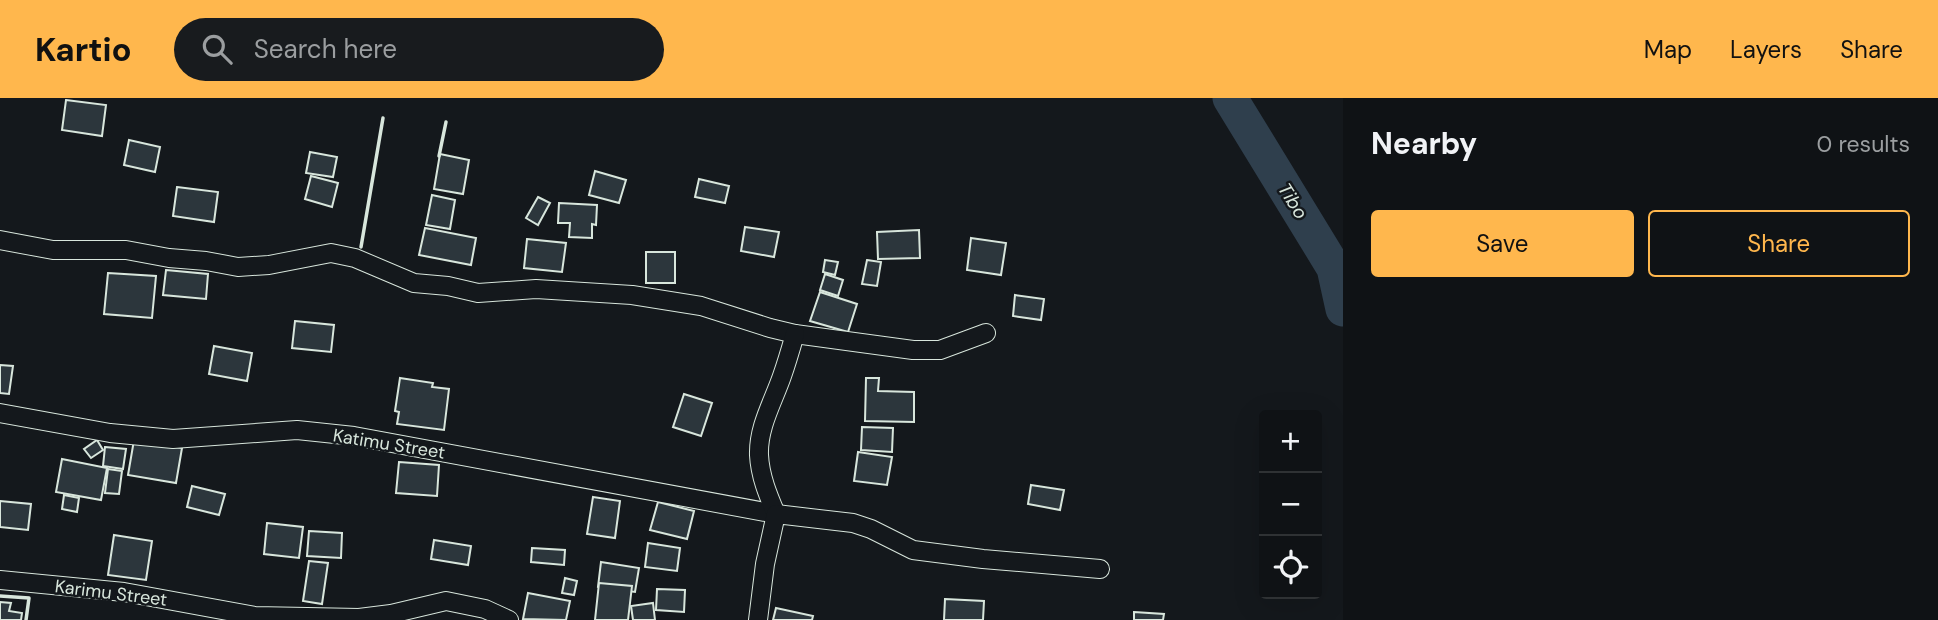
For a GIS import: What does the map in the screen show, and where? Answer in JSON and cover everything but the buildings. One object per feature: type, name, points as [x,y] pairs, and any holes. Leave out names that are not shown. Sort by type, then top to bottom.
[{"type":"street","points":[[0,240],[53,250],[126,250],[238,267],[269,265],[331,253],[355,258],[414,283],[448,286],[478,293],[536,289],[632,295],[701,306],[795,334],[913,350],[940,350],[986,333]]},
{"type":"street","points":[[758,620],[765,564],[776,514],[763,479],[759,456],[760,438],[795,334]]},
{"type":"street","name":"Katimu Street","points":[[0,413],[110,433],[173,439],[297,430],[354,436],[776,514],[853,523],[913,550],[1100,569]]},
{"type":"street","name":"Karimu Street","points":[[0,580],[124,592],[255,616],[359,618],[391,614],[446,600],[485,609],[509,620]]},
{"type":"waterway","name":"Tibo","points":[[1230,98],[1334,268],[1343,309]]},
{"type":"wall","points":[[361,247],[383,118]]},
{"type":"wall","points":[[439,156],[446,122]]},
{"type":"wall","points":[[0,596],[29,598],[26,620]]}]
